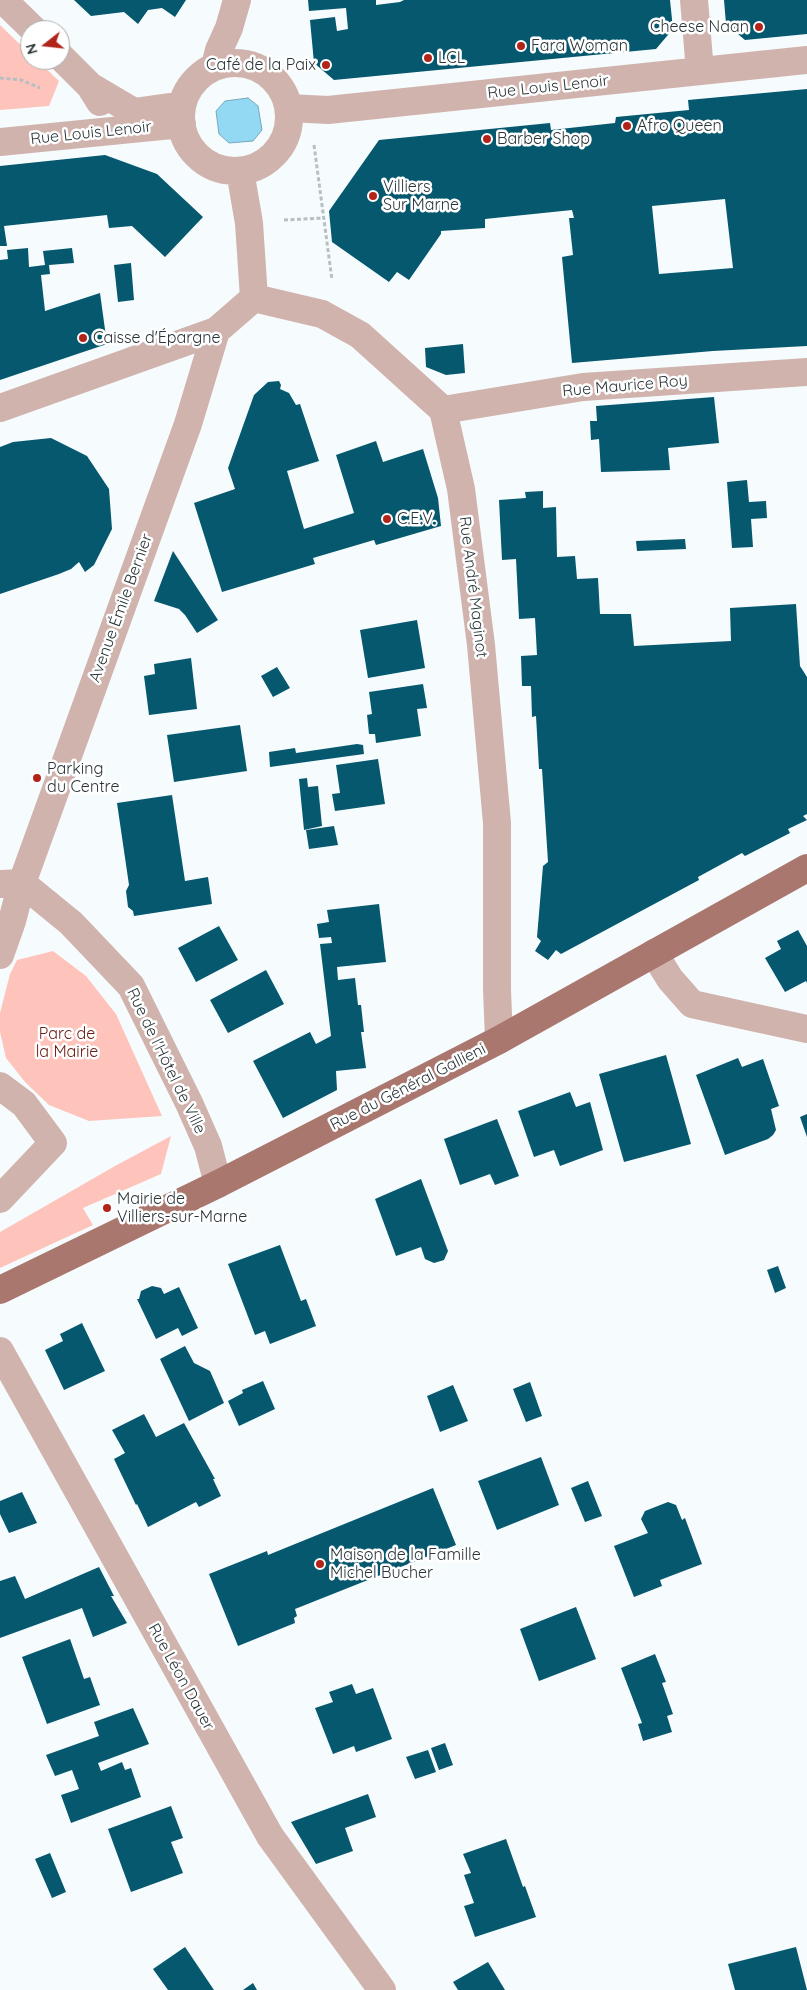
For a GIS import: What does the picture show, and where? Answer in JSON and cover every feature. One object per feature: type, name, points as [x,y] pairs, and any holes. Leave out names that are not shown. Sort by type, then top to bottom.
[{"type":"main road","name":"Rue du Général Gallieni","points":[[0,1290],[218,1184],[499,1040],[807,868]]},
{"type":"street","points":[[4,0],[24,20]]},
{"type":"street","points":[[215,66],[219,50],[230,28],[237,0]]},
{"type":"street","points":[[694,0],[700,71]]},
{"type":"street","points":[[230,28],[244,63]]},
{"type":"street","name":"Rue Louis Lenoir","points":[[289,108],[328,110],[807,60]]},
{"type":"street","points":[[244,63],[260,68],[274,78],[284,92],[289,108],[289,126],[283,143],[272,158],[257,167],[240,172],[223,170],[208,164],[195,154],[186,140],[182,114],[189,89],[200,75],[215,66],[244,63]]},
{"type":"street","points":[[70,66],[90,86],[113,123],[124,130]]},
{"type":"street","points":[[90,86],[134,112],[182,114]]},
{"type":"street","name":"Rue Louis Lenoir","points":[[0,142],[124,130],[182,114]]},
{"type":"street","points":[[240,172],[249,223],[254,298]]},
{"type":"street","points":[[0,408],[216,331],[254,298]]},
{"type":"street","points":[[254,298],[322,314],[360,334],[443,410]]},
{"type":"street","name":"Avenue Émile Bernier","points":[[0,955],[12,921],[11,884],[185,433],[216,331]]},
{"type":"street","name":"Rue Maurice Roy","points":[[443,410],[583,387],[807,372]]},
{"type":"street","name":"Rue André Maginot","points":[[443,410],[461,488],[481,645],[497,823],[496,989],[499,1040]]},
{"type":"street","name":"Rue de l'Hôtel de Ville","points":[[11,884],[71,923],[131,986],[189,1103],[208,1146],[218,1184]]},
{"type":"street","points":[[654,953],[670,979],[692,1004],[807,1029]]},
{"type":"street","points":[[0,1086],[24,1104],[53,1143],[0,1199]]},
{"type":"street","name":"Rue Léon Dauer","points":[[0,1351],[270,1836],[382,1990]]},
{"type":"path","points":[[0,78],[21,80],[48,92]]},
{"type":"path","points":[[328,110],[314,145],[331,279],[339,285]]},
{"type":"green space","points":[[0,25],[20,44],[20,70],[47,70],[59,81],[49,106],[0,110]]},
{"type":"green space","name":"Parc de la Mairie","points":[[53,951],[86,976],[116,1014],[162,1116],[89,1121],[49,1105],[25,1082],[6,1058],[0,1032],[0,1013],[10,974],[17,960]]},
{"type":"green space","points":[[171,1136],[161,1174],[83,1208],[93,1225],[0,1268],[0,1232]]},
{"type":"water","points":[[248,98],[258,106],[262,130],[253,141],[229,143],[219,134],[216,111],[225,101]]},
{"type":"building","points":[[74,0],[186,0],[175,17],[162,8],[148,10],[138,24],[124,12],[91,16]]},
{"type":"building","points":[[308,0],[376,0],[376,5],[404,0],[670,0],[673,29],[656,49],[334,80],[314,63],[310,20],[335,17],[337,31],[348,29],[346,8],[309,11]]},
{"type":"building","points":[[724,0],[807,0],[807,34],[745,40],[726,24]]},
{"type":"building","points":[[807,89],[807,346],[713,351],[572,363],[562,257],[573,255],[569,218],[574,218],[572,210],[485,219],[485,228],[441,231],[441,234],[409,280],[397,272],[389,282],[332,242],[329,211],[379,140],[550,123],[551,130],[615,123],[616,117],[689,110],[688,100]],"holes":[[[725,199],[733,268],[659,274],[652,206]]]},
{"type":"building","points":[[105,155],[157,174],[203,217],[165,257],[132,226],[109,228],[107,215],[4,226],[7,246],[0,246],[0,166]]},
{"type":"building","points":[[28,248],[29,267],[45,265],[43,251],[72,248],[74,263],[49,265],[50,274],[41,275],[45,311],[100,293],[107,344],[0,380],[0,260],[8,259],[7,250]]},
{"type":"building","points":[[131,263],[134,300],[118,302],[114,265]]},
{"type":"building","points":[[463,344],[465,373],[446,375],[426,367],[425,348]]},
{"type":"building","name":"C.E.V.","points":[[279,381],[280,389],[289,393],[296,405],[300,404],[319,461],[287,471],[304,529],[354,513],[336,455],[376,441],[383,462],[423,449],[438,498],[441,526],[376,545],[374,540],[313,558],[315,564],[222,592],[194,503],[235,489],[228,468],[254,395],[268,382]]},
{"type":"building","points":[[714,397],[719,443],[668,448],[670,470],[601,472],[599,439],[591,440],[590,421],[597,421],[596,406]]},
{"type":"building","points":[[51,438],[87,456],[109,489],[112,529],[94,565],[85,572],[79,562],[71,569],[59,574],[0,594],[0,447],[13,442]]},
{"type":"building","points":[[747,480],[749,502],[766,501],[767,518],[751,519],[753,547],[732,548],[727,482]]},
{"type":"building","points":[[543,491],[543,508],[556,507],[557,557],[575,556],[577,579],[598,578],[600,614],[631,614],[634,646],[731,641],[730,608],[796,604],[800,666],[807,677],[807,814],[803,816],[807,820],[788,829],[790,833],[745,856],[742,853],[698,877],[699,880],[561,954],[556,950],[548,960],[535,951],[541,941],[537,937],[543,866],[548,862],[542,769],[539,769],[536,716],[532,717],[531,686],[522,686],[521,656],[537,655],[535,618],[519,619],[516,559],[502,560],[499,500],[526,498],[525,492]]},
{"type":"building","points":[[685,539],[686,549],[637,551],[636,541]]},
{"type":"building","points":[[173,551],[218,620],[197,633],[179,609],[154,601]]},
{"type":"building","points":[[417,620],[425,668],[368,678],[360,630]]},
{"type":"building","points":[[191,658],[197,709],[149,715],[144,676],[155,674],[154,664]]},
{"type":"building","points":[[277,667],[290,688],[273,697],[261,676]]},
{"type":"building","points":[[423,684],[427,708],[417,709],[421,736],[376,743],[375,734],[369,734],[367,715],[372,714],[369,692]]},
{"type":"building","points":[[240,725],[247,771],[174,782],[167,735]]},
{"type":"building","points":[[357,744],[363,745],[364,754],[270,767],[269,752],[295,748],[296,753]]},
{"type":"building","points":[[378,759],[385,804],[335,811],[332,794],[340,793],[336,765]]},
{"type":"building","points":[[307,778],[308,787],[318,786],[322,826],[304,830],[299,779]]},
{"type":"building","points":[[172,795],[185,881],[208,877],[212,904],[134,916],[133,911],[128,907],[126,891],[129,885],[117,803]]},
{"type":"building","points":[[334,826],[338,845],[309,849],[306,830]]},
{"type":"building","points":[[379,904],[386,962],[337,967],[338,980],[355,978],[358,1005],[361,1005],[364,1032],[361,1032],[366,1068],[336,1071],[337,1090],[283,1118],[253,1061],[310,1032],[316,1044],[331,1036],[320,944],[332,943],[331,937],[319,938],[317,924],[329,922],[327,910]]},
{"type":"building","points":[[219,926],[238,960],[196,982],[178,948]]},
{"type":"building","points":[[798,930],[807,946],[807,983],[806,981],[785,992],[765,958],[781,949],[777,941]]},
{"type":"building","points":[[266,970],[284,1004],[228,1033],[210,1000]]},
{"type":"building","points":[[666,1055],[691,1144],[624,1162],[599,1074]]},
{"type":"building","points":[[738,1058],[742,1067],[763,1059],[779,1106],[771,1109],[776,1130],[768,1139],[725,1155],[696,1075]]},
{"type":"building","points":[[570,1092],[576,1107],[590,1102],[603,1150],[560,1166],[554,1150],[534,1157],[518,1111]]},
{"type":"building","points":[[807,1114],[807,1137],[800,1117]]},
{"type":"building","points":[[497,1119],[519,1176],[495,1185],[490,1174],[460,1185],[444,1139]]},
{"type":"building","points":[[421,1179],[448,1251],[444,1260],[434,1263],[425,1259],[421,1247],[396,1256],[375,1199]]},
{"type":"building","points":[[280,1245],[301,1301],[306,1299],[316,1326],[270,1344],[265,1331],[255,1335],[228,1264]]},
{"type":"building","points":[[778,1266],[786,1288],[775,1293],[767,1270]]},
{"type":"building","points":[[152,1286],[161,1288],[164,1294],[179,1287],[198,1328],[182,1336],[178,1328],[156,1339],[137,1299],[139,1299],[141,1291]]},
{"type":"building","points":[[82,1323],[105,1371],[64,1390],[45,1350],[63,1341],[60,1334]]},
{"type":"building","points":[[185,1346],[194,1363],[210,1371],[224,1403],[189,1421],[160,1359]]},
{"type":"building","points":[[263,1381],[275,1409],[239,1426],[228,1401],[243,1393],[242,1390]]},
{"type":"building","points":[[530,1382],[542,1416],[526,1422],[513,1389]]},
{"type":"building","points":[[453,1385],[468,1421],[440,1432],[427,1396]]},
{"type":"building","points":[[144,1414],[156,1437],[184,1423],[215,1479],[213,1479],[221,1496],[199,1507],[196,1502],[148,1527],[114,1459],[125,1453],[112,1430]]},
{"type":"building","points":[[541,1457],[559,1505],[497,1530],[478,1481]]},
{"type":"building","points":[[588,1481],[602,1516],[585,1522],[571,1488]]},
{"type":"building","name":"Maison de la Famille Michel Bucher","points":[[433,1488],[456,1545],[295,1609],[297,1616],[294,1618],[295,1623],[238,1646],[209,1574],[267,1551],[268,1555]]},
{"type":"building","points":[[22,1492],[37,1523],[9,1533],[0,1514],[0,1501]]},
{"type":"building","points":[[668,1502],[676,1505],[682,1520],[685,1518],[702,1564],[660,1580],[662,1586],[634,1597],[614,1546],[648,1533],[641,1519],[645,1511]]},
{"type":"building","points":[[99,1567],[114,1596],[111,1596],[127,1623],[93,1637],[82,1608],[0,1638],[0,1581],[15,1576],[25,1599]]},
{"type":"building","points":[[576,1607],[596,1659],[539,1681],[520,1629]]},
{"type":"building","points":[[70,1639],[84,1679],[90,1677],[100,1705],[47,1724],[22,1657]]},
{"type":"building","points":[[655,1654],[666,1682],[662,1683],[673,1714],[667,1716],[672,1732],[643,1741],[638,1724],[642,1723],[621,1668]]},
{"type":"building","points":[[352,1684],[356,1694],[373,1688],[392,1739],[356,1752],[354,1746],[333,1754],[315,1708],[333,1702],[329,1692]]},
{"type":"building","points":[[133,1708],[149,1744],[98,1763],[101,1771],[122,1762],[125,1770],[131,1768],[141,1797],[71,1823],[61,1795],[79,1789],[72,1770],[55,1776],[46,1755],[99,1736],[94,1722]]},
{"type":"building","points":[[445,1743],[453,1765],[439,1770],[431,1748]]},
{"type":"building","points":[[428,1750],[436,1772],[415,1779],[406,1757]]},
{"type":"building","points":[[368,1794],[376,1817],[345,1828],[353,1851],[316,1864],[291,1822]]},
{"type":"building","points":[[171,1806],[183,1838],[171,1842],[183,1873],[131,1892],[108,1829]]},
{"type":"building","points":[[506,1839],[536,1917],[475,1937],[464,1906],[474,1903],[464,1875],[471,1873],[463,1854]]},
{"type":"building","points":[[50,1853],[66,1892],[52,1898],[35,1859]]},
{"type":"building","points":[[185,1947],[214,1990],[168,1990],[153,1969]]},
{"type":"building","points":[[796,1947],[807,1990],[735,1990],[728,1964]]},
{"type":"building","points":[[488,1962],[505,1990],[458,1990],[453,1982]]},
{"type":"building","points":[[253,1983],[257,1990],[243,1990]]},
{"type":"place","name":"Cheese Naan","points":[[759,27]]},
{"type":"place","name":"Fara Woman","points":[[521,46]]},
{"type":"place","name":"LCL","points":[[428,58]]},
{"type":"place","name":"Café de la Paix","points":[[326,65]]},
{"type":"place","name":"Afro Queen","points":[[627,126]]},
{"type":"place","name":"Barber Shop","points":[[487,139]]},
{"type":"place","name":"Villiers Sur Marne","points":[[373,196]]},
{"type":"place","name":"Caisse d'Épargne","points":[[83,338]]},
{"type":"place","name":"C.E.V.","points":[[387,519]]},
{"type":"place","name":"Parking du Centre","points":[[37,778]]},
{"type":"place","name":"Mairie de Villiers-sur-Marne","points":[[107,1208]]},
{"type":"place","name":"Maison de la Famille Michel Bucher","points":[[320,1564]]}]
